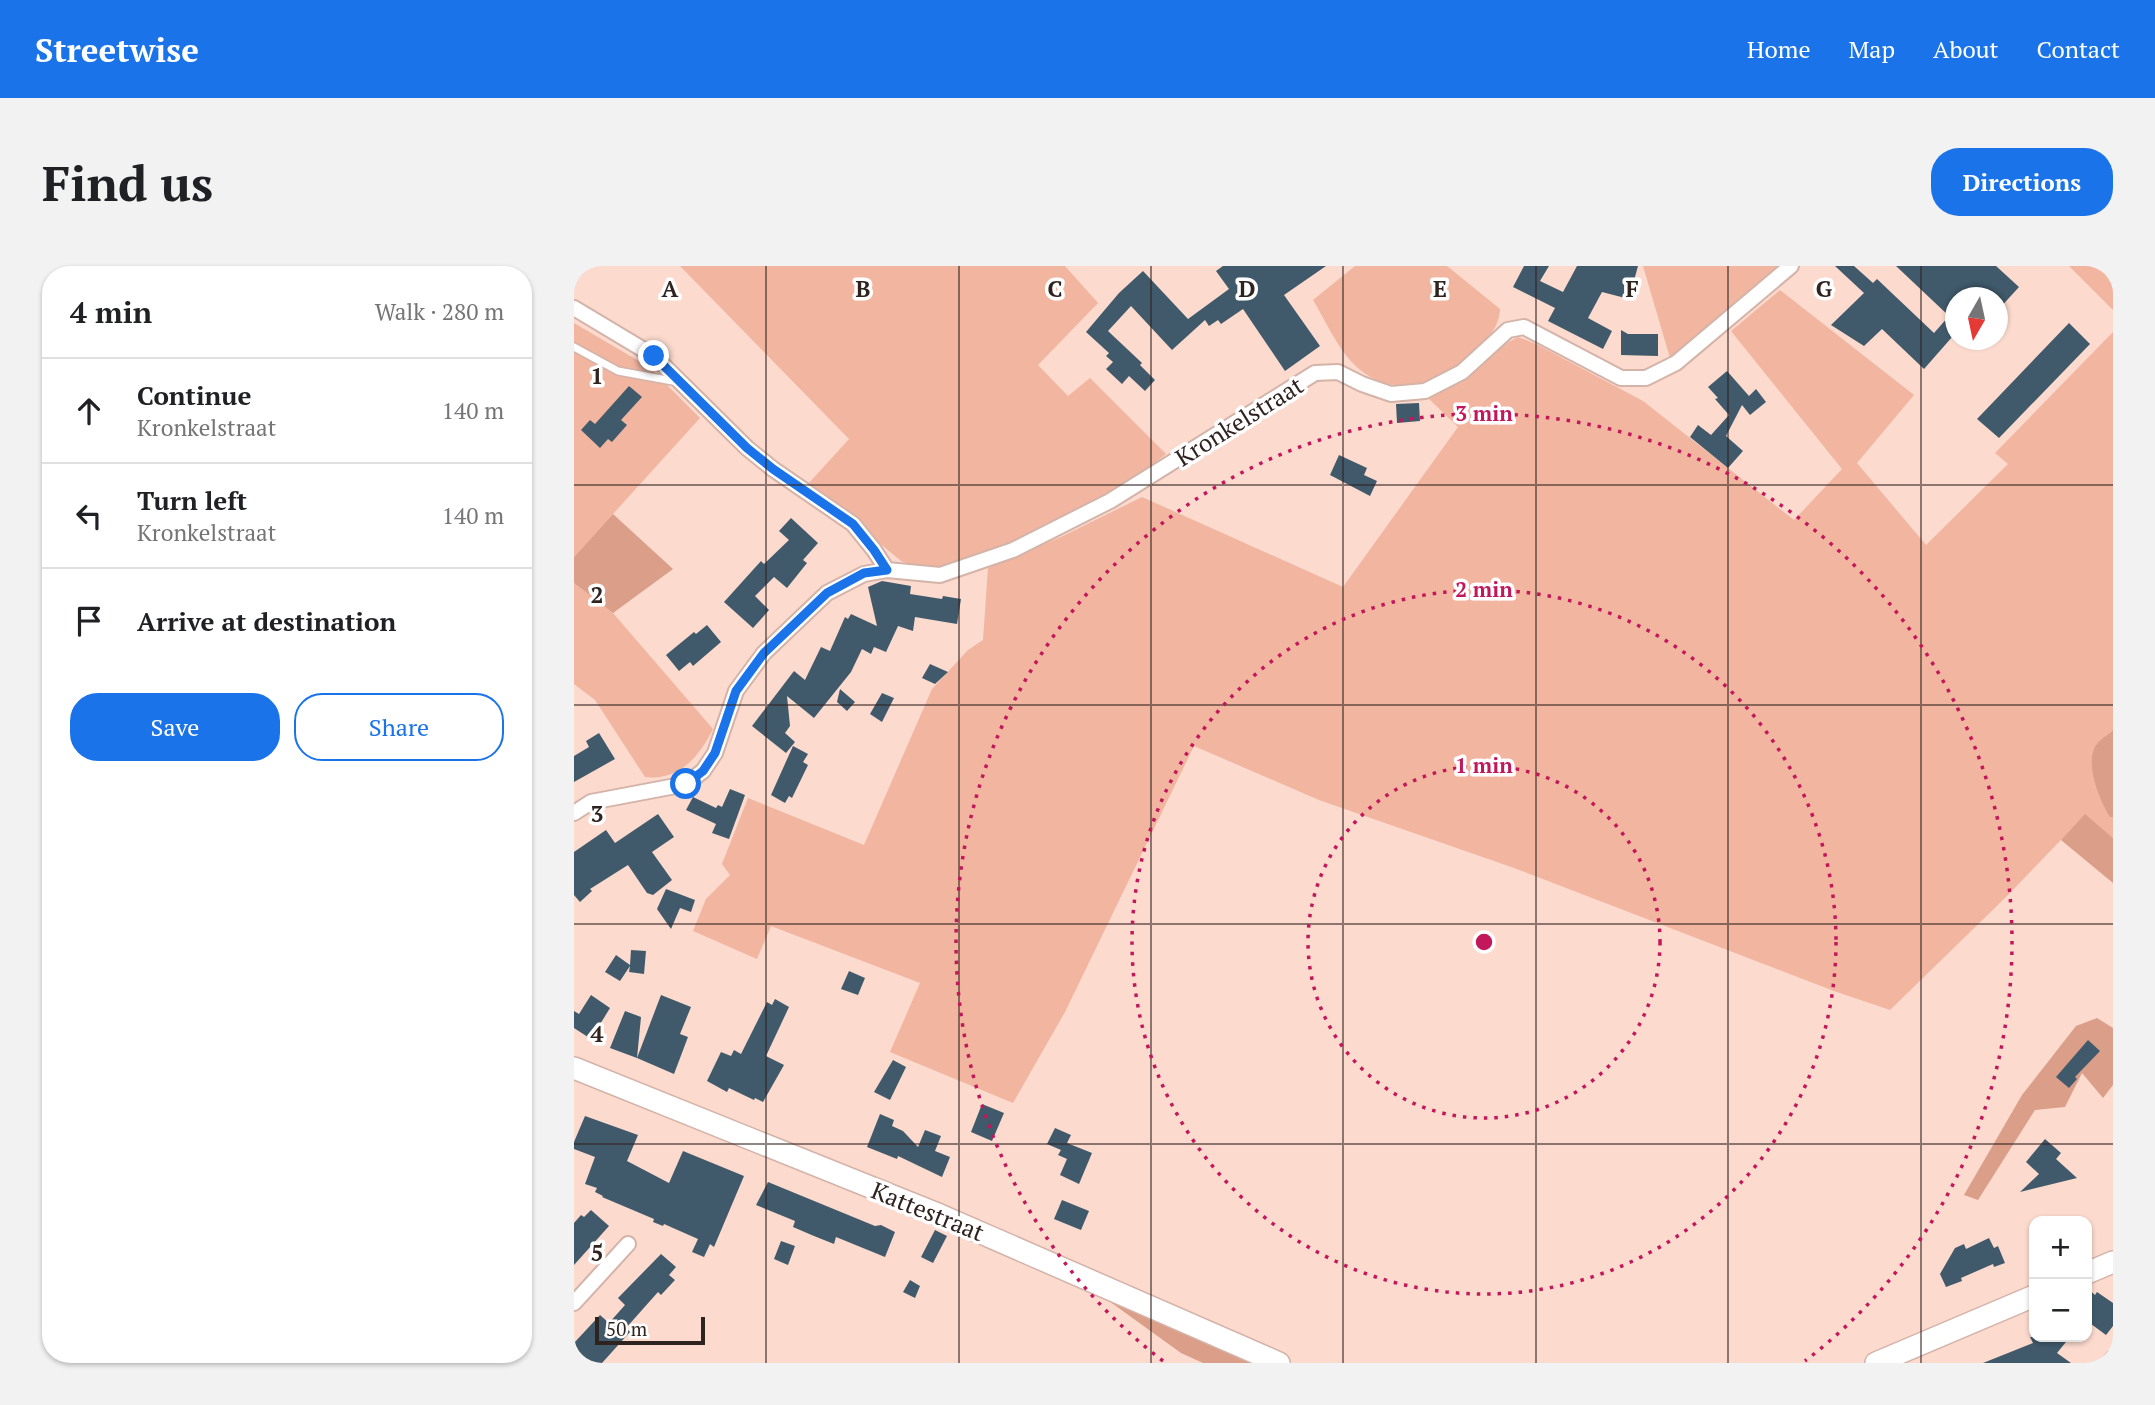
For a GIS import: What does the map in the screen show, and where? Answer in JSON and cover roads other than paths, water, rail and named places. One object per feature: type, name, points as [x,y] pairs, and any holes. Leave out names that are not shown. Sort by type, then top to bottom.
[{"type":"street","name":"Kronkelstraat","points":[[574,813],[592,802],[686,784],[703,771],[715,753],[736,691],[764,653],[827,593],[864,573],[887,570],[940,575],[1013,550],[1110,501],[1315,373],[1338,372],[1391,394],[1425,391],[1462,372],[1508,330],[1524,327],[1621,378],[1646,379],[1676,363],[1791,266]]},
{"type":"street","points":[[574,308],[654,356],[747,448],[853,524],[887,570]]},
{"type":"street","name":"Kattestraat","points":[[574,1068],[940,1215],[1279,1363]]},
{"type":"street","points":[[574,1303],[628,1244]]},
{"type":"street","points":[[2092,1271],[2113,1262]]},
{"type":"street","points":[[1876,1363],[2029,1298]]},
{"type":"street","points":[[2109,1363],[2113,1358]]},
{"type":"lane","points":[[574,347],[618,371],[682,383]]}]
